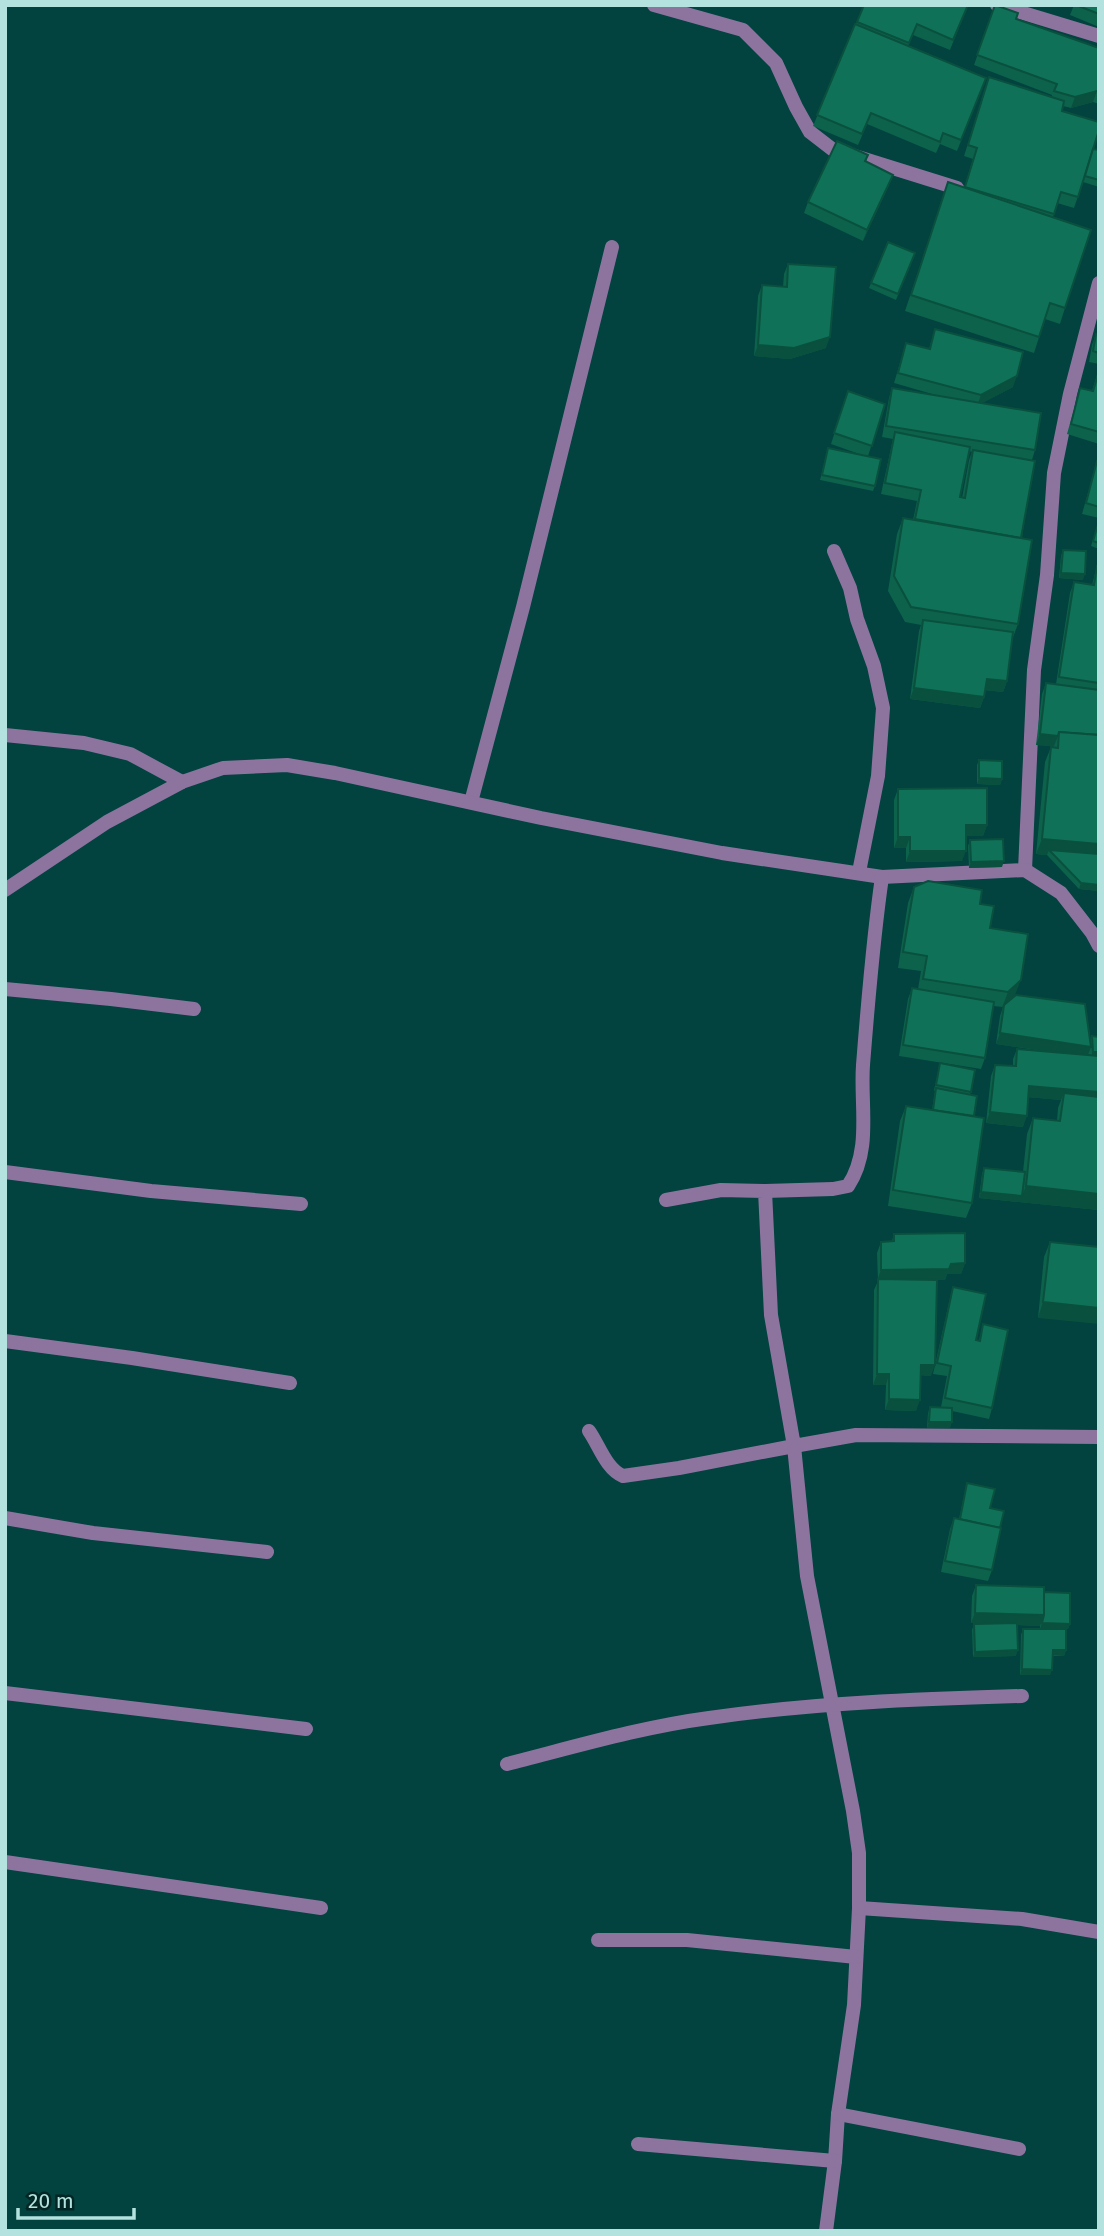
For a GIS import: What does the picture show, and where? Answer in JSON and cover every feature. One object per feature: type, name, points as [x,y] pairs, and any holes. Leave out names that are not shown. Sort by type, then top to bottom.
[{"type":"street","points":[[654,5],[743,30],[776,63],[810,132],[832,149],[957,188]]},
{"type":"street","points":[[997,5],[1099,36]]},
{"type":"street","points":[[471,802],[523,607],[612,247]]},
{"type":"street","points":[[1025,870],[1034,670],[1047,575],[1054,473],[1070,394],[1099,283]]},
{"type":"street","points":[[834,551],[850,588],[874,666],[883,708],[878,776],[859,872]]},
{"type":"street","points":[[5,735],[84,743],[130,754],[182,782]]},
{"type":"street","points":[[5,890],[107,822],[182,782],[223,768],[287,765],[722,853],[883,877],[1025,870],[1061,893],[1099,946]]},
{"type":"street","points":[[666,1200],[721,1190],[833,1189],[848,1186],[856,1174],[862,1151],[862,1076],[872,949],[883,877]]},
{"type":"street","points":[[5,989],[194,1009]]},
{"type":"street","points":[[5,1172],[151,1191],[301,1204]]},
{"type":"street","points":[[765,1191],[771,1315],[794,1446],[807,1576],[859,1853],[854,2005],[838,2113],[826,2231]]},
{"type":"street","points":[[5,1340],[132,1357],[290,1384]]},
{"type":"street","points":[[589,1431],[610,1466],[623,1476],[748,1457],[856,1435],[1099,1437]]},
{"type":"street","points":[[5,1518],[93,1533],[267,1552]]},
{"type":"street","points":[[5,1693],[306,1729]]},
{"type":"street","points":[[507,1764],[630,1733],[707,1718],[832,1703],[1022,1696]]},
{"type":"street","points":[[5,1862],[321,1908]]},
{"type":"street","points":[[859,1908],[1022,1919],[1099,1932]]},
{"type":"street","points":[[598,1940],[687,1941],[856,1957]]},
{"type":"street","points":[[838,2113],[1019,2149]]},
{"type":"street","points":[[638,2144],[835,2161]]},
{"type":"building","points":[[864,5],[968,5],[953,40],[917,24],[909,43],[857,22]]},
{"type":"building","points":[[995,5],[1018,13],[1016,19],[1099,48],[1099,92],[1075,97],[1054,91],[1057,84],[977,55]]},
{"type":"building","points":[[1076,5],[1099,5],[1099,14]]},
{"type":"building","points":[[855,24],[986,78],[961,140],[943,133],[940,142],[871,113],[862,134],[817,115]]},
{"type":"building","points":[[989,77],[1064,101],[1062,111],[1099,122],[1099,130],[1078,197],[1061,192],[1054,214],[965,187],[977,148],[968,145]]},
{"type":"building","points":[[837,141],[868,155],[865,161],[893,175],[867,230],[808,202]]},
{"type":"building","points":[[1093,149],[1099,150],[1099,180],[1085,176]]},
{"type":"building","points":[[948,182],[1091,230],[1065,308],[1050,303],[1039,337],[911,295]]},
{"type":"building","points":[[888,242],[915,253],[898,294],[871,283]]},
{"type":"building","points":[[788,264],[836,267],[830,337],[794,348],[758,345],[762,285],[787,287]]},
{"type":"building","points":[[935,329],[1023,352],[1017,376],[981,395],[898,373],[906,343],[930,349]]},
{"type":"building","points":[[1096,334],[1099,334],[1099,353],[1093,351]]},
{"type":"building","points":[[1099,372],[1099,432],[1071,424],[1080,388],[1093,391]]},
{"type":"building","points":[[892,388],[1041,413],[1035,450],[886,426]]},
{"type":"building","points":[[848,391],[885,404],[872,446],[834,433]]},
{"type":"building","points":[[895,432],[970,447],[960,497],[965,498],[973,450],[1035,461],[1021,538],[915,519],[921,490],[885,483]]},
{"type":"building","points":[[828,448],[881,459],[875,486],[822,475]]},
{"type":"building","points":[[1097,461],[1099,462],[1099,507],[1086,503]]},
{"type":"building","points":[[903,518],[1032,540],[1018,624],[911,607],[894,576]]},
{"type":"building","points":[[1099,521],[1099,543],[1093,541]]},
{"type":"building","points":[[1063,550],[1086,551],[1085,574],[1061,573]]},
{"type":"building","points":[[1097,566],[1099,683],[1059,677],[1074,582],[1094,585]]},
{"type":"building","points":[[923,620],[1013,632],[1007,681],[987,679],[984,697],[914,688]]},
{"type":"building","points":[[1046,683],[1099,690],[1099,735],[1059,732],[1058,736],[1040,734]]},
{"type":"building","points":[[1059,732],[1099,735],[1099,844],[1042,839],[1051,747],[1058,748]]},
{"type":"building","points":[[979,760],[1002,761],[1002,779],[979,778]]},
{"type":"building","points":[[987,788],[987,825],[966,825],[966,851],[910,851],[910,837],[898,837],[898,789]]},
{"type":"building","points":[[1003,839],[1004,861],[971,862],[970,840]]},
{"type":"building","points":[[1049,850],[1099,854],[1099,885],[1081,883]]},
{"type":"building","points":[[928,881],[982,890],[980,904],[994,906],[990,928],[1028,934],[1021,980],[1008,992],[923,979],[927,956],[903,952],[914,887]]},
{"type":"building","points":[[912,988],[994,1002],[985,1058],[903,1045]]},
{"type":"building","points":[[1016,995],[1085,1004],[1091,1047],[1000,1033],[1004,1005]]},
{"type":"building","points":[[1092,1036],[1099,1037],[1099,1052],[1093,1052]]},
{"type":"building","points":[[1017,1049],[1099,1056],[1099,1092],[1029,1086],[1027,1116],[990,1112],[995,1065],[1016,1066]]},
{"type":"building","points":[[940,1063],[975,1070],[971,1092],[936,1085]]},
{"type":"building","points":[[936,1088],[977,1096],[974,1116],[933,1110]]},
{"type":"building","points":[[1064,1093],[1099,1097],[1099,1194],[1026,1186],[1033,1118],[1060,1121]]},
{"type":"building","points":[[906,1106],[984,1118],[972,1203],[893,1190]]},
{"type":"building","points":[[984,1168],[1025,1172],[1022,1196],[981,1192]]},
{"type":"building","points":[[965,1233],[965,1263],[951,1264],[949,1269],[881,1270],[881,1242],[894,1241],[894,1234]]},
{"type":"building","points":[[1050,1242],[1099,1247],[1099,1308],[1043,1302]]},
{"type":"building","points":[[878,1279],[937,1280],[935,1365],[921,1365],[920,1400],[889,1399],[889,1374],[877,1374]]},
{"type":"building","points":[[953,1287],[986,1294],[976,1340],[980,1341],[983,1324],[1008,1330],[992,1408],[945,1398],[951,1366],[937,1363]]},
{"type":"building","points":[[930,1407],[952,1408],[952,1422],[929,1422]]},
{"type":"building","points":[[967,1483],[995,1489],[990,1508],[1004,1511],[1000,1528],[960,1519]]},
{"type":"building","points":[[954,1518],[1001,1528],[992,1570],[945,1561]]},
{"type":"building","points":[[976,1585],[1044,1587],[1044,1615],[975,1613]]},
{"type":"building","points":[[1044,1592],[1070,1593],[1070,1624],[1042,1623]]},
{"type":"building","points":[[1017,1623],[1018,1650],[975,1652],[974,1624]]},
{"type":"building","points":[[1023,1629],[1066,1629],[1066,1650],[1053,1650],[1052,1670],[1022,1669]]}]
